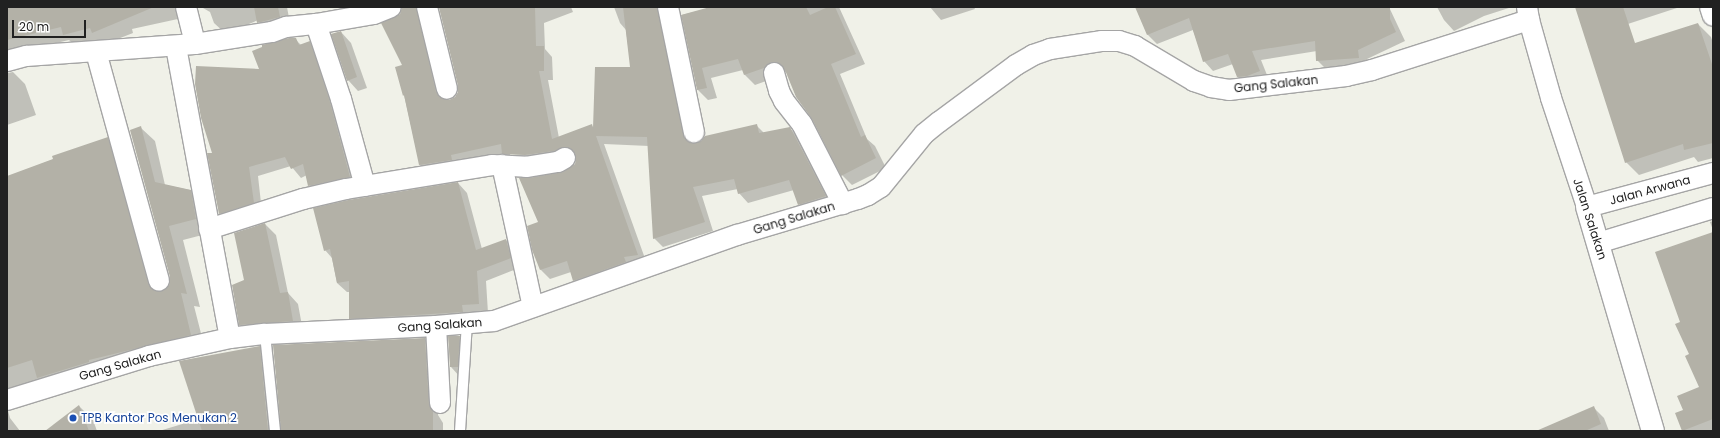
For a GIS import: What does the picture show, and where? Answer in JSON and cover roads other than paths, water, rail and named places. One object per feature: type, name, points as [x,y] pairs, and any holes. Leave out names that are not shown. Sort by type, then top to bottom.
[{"type":"street","points":[[186,7],[195,44]]},
{"type":"street","points":[[7,61],[26,56],[176,47],[272,32],[286,27],[316,24],[374,14],[391,7]]},
{"type":"street","points":[[427,7],[447,89]]},
{"type":"street","points":[[668,7],[694,132]]},
{"type":"street","points":[[1710,7],[1713,16]]},
{"type":"street","name":"Gang Salakan","points":[[7,400],[149,356],[230,338],[265,334],[436,326],[494,321],[737,235],[843,204],[875,192],[924,134],[1016,64],[1050,49],[1102,41],[1119,41],[1135,46],[1194,81],[1211,87],[1229,90],[1346,76],[1372,70],[1528,13]]},
{"type":"street","name":"Jalan Salakan","points":[[1528,13],[1654,431]]},
{"type":"street","points":[[316,24],[341,98],[365,186]]},
{"type":"street","points":[[176,47],[230,338]]},
{"type":"street","points":[[96,52],[159,280]]},
{"type":"street","points":[[774,73],[779,91],[784,101],[802,124],[843,204]]},
{"type":"street","points":[[210,229],[303,199],[365,186],[492,165],[526,167],[558,162],[565,158]]},
{"type":"street","points":[[502,165],[533,307]]},
{"type":"street","name":"Jalan Arwana","points":[[1587,207],[1713,173]]},
{"type":"street","points":[[1598,243],[1713,208]]},
{"type":"street","points":[[436,326],[440,403]]},
{"type":"lane","points":[[460,431],[467,324]]},
{"type":"lane","points":[[265,334],[275,431]]},
{"type":"place","name":"TPB Kantor Pos Menukan 2","points":[[73,418]]}]
